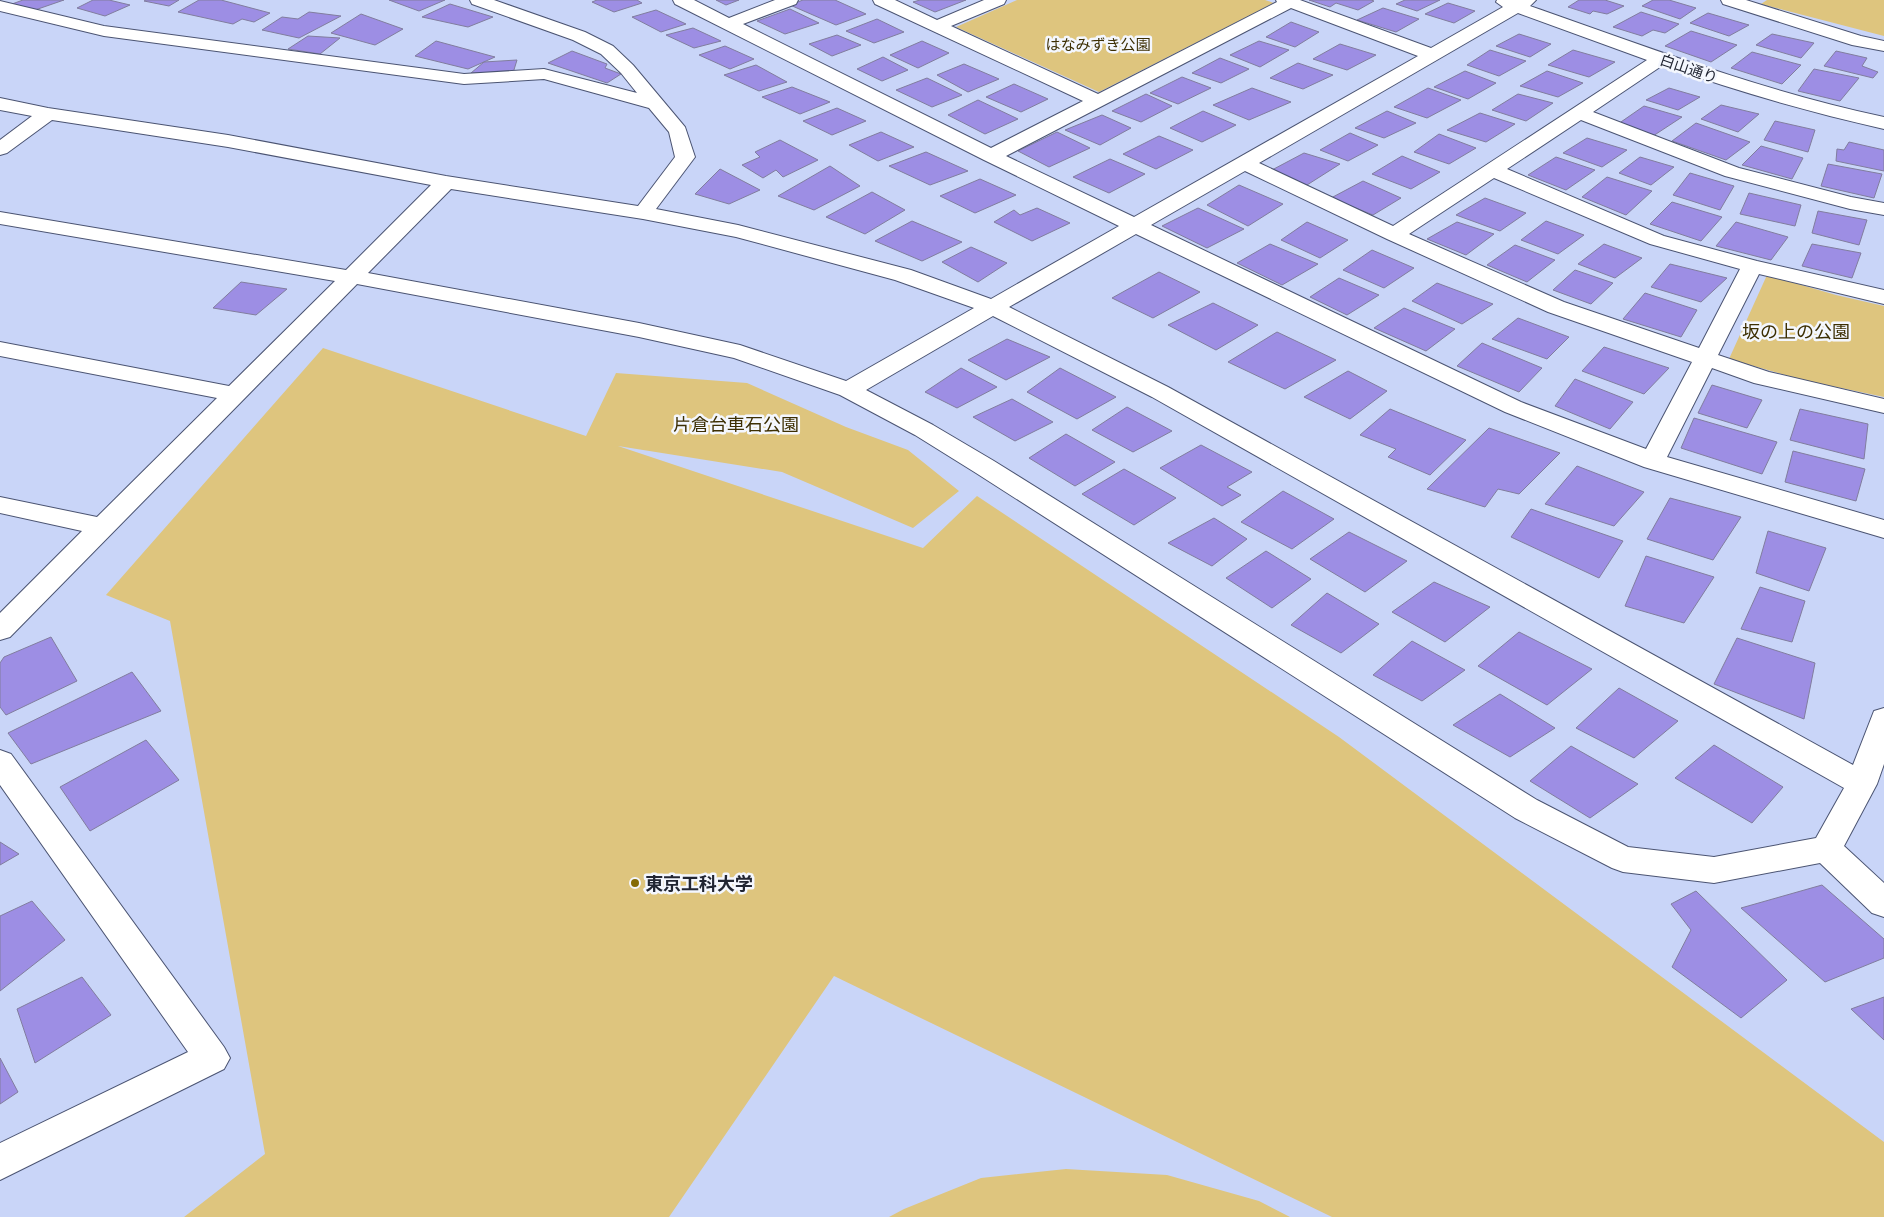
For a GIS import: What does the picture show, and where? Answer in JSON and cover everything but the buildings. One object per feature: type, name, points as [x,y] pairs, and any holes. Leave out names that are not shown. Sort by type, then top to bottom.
[{"type":"street","points":[[478,0],[579,36],[607,50],[627,69],[678,130],[685,157],[643,213]]},
{"type":"street","points":[[682,0],[1134,226],[1513,406],[1653,461],[1884,529]]},
{"type":"street","points":[[731,24],[790,0]]},
{"type":"street","points":[[881,0],[1098,100]]},
{"type":"street","points":[[937,26],[998,0]]},
{"type":"street","points":[[991,156],[1287,1],[1432,55]]},
{"type":"street","points":[[1739,1],[1858,41],[1884,46]]},
{"type":"street","points":[[848,390],[1432,55],[1514,2]]},
{"type":"street","name":"白山通り","points":[[1514,2],[1662,58],[1787,100],[1884,123]]},
{"type":"street","points":[[0,6],[104,31],[464,79],[544,74],[656,104]]},
{"type":"street","points":[[1394,234],[1662,58]]},
{"type":"street","points":[[0,104],[48,114],[228,141],[446,182],[643,213],[738,231],[893,272],[992,307],[1160,392],[1862,784]]},
{"type":"street","points":[[1579,113],[1732,172],[1850,203],[1884,209]]},
{"type":"street","points":[[0,148],[48,114]]},
{"type":"street","points":[[1244,163],[1394,234],[1556,307],[1762,378],[1884,406]]},
{"type":"street","points":[[1492,170],[1657,240],[1752,266],[1884,297]]},
{"type":"street","points":[[0,630],[446,182]]},
{"type":"street","points":[[0,218],[352,277],[639,330],[740,352],[848,390],[924,430],[1375,716],[1526,809],[1623,859],[1714,870],[1826,849]]},
{"type":"street","points":[[1653,461],[1752,266]]},
{"type":"street","points":[[0,349],[235,394]]},
{"type":"street","points":[[0,505],[103,526]]},
{"type":"street","points":[[1826,849],[1862,784],[1884,719]]},
{"type":"street","points":[[0,762],[212,1058],[0,1162]]},
{"type":"street","points":[[1826,849],[1884,904]]},
{"type":"green space","name":"はなみずき公園","points":[[1017,0],[1265,0],[1274,3],[1099,92],[956,27]]},
{"type":"green space","points":[[1767,0],[1884,0],[1884,36],[1761,4]]},
{"type":"green space","name":"坂の上の公園","points":[[1767,275],[1836,295],[1884,306],[1884,397],[1803,380],[1729,359]]},
{"type":"green space","name":"片倉台車石公園","points":[[323,348],[586,436],[616,373],[747,383],[846,427],[908,450],[959,491],[913,528],[782,472],[618,446],[923,548],[977,496],[1339,737],[1884,1142],[1884,1217],[1332,1217],[834,976],[669,1217],[184,1217],[265,1154],[170,621],[106,595]]},
{"type":"green space","points":[[1066,1169],[1167,1175],[1259,1201],[1290,1217],[889,1217],[904,1209],[981,1178]]},
{"type":"place","name":"東京工科大学","points":[[635,883]]}]
